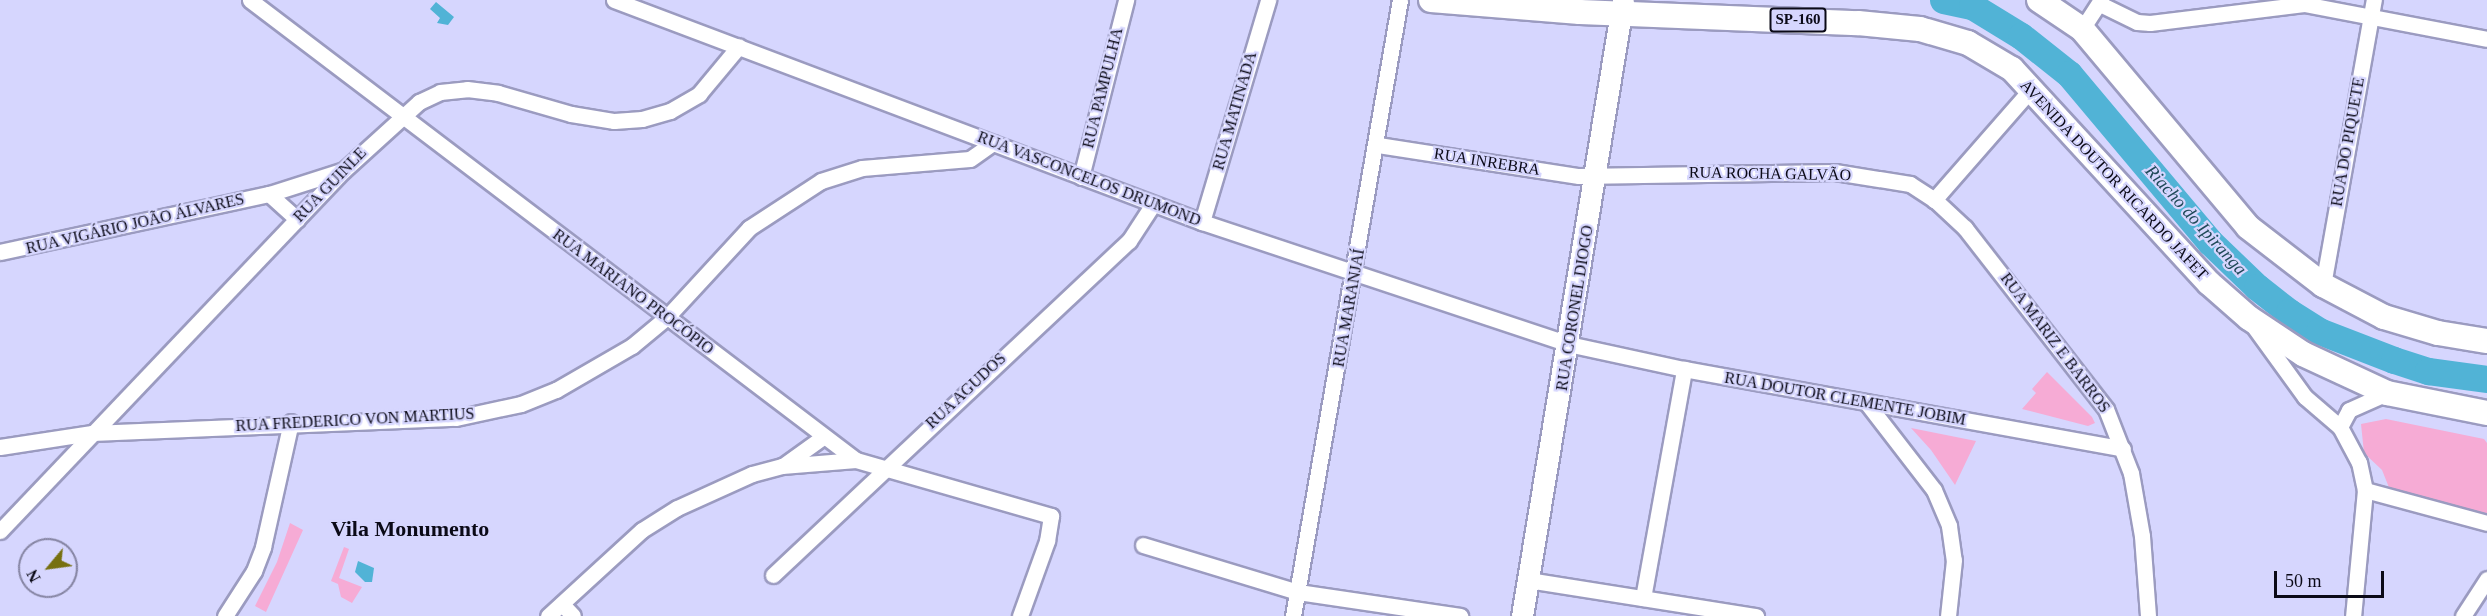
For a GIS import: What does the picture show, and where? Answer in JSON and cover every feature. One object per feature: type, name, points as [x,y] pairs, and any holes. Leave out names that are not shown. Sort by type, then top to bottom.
[{"type":"main road","name":"AVENIDA DOUTOR RICARDO JAFET","points":[[1431,0],[1667,7],[1920,29],[1968,44],[2012,69],[2032,88],[2209,283],[2249,318],[2303,354],[2386,393],[2487,413]]},
{"type":"main road","points":[[2039,0],[2082,29],[2248,227],[2323,285],[2384,317],[2438,333],[2487,341]]},
{"type":"street","name":"RUA MARIANO PROCÓPIO","points":[[250,0],[856,460],[1051,516],[1047,541],[1020,616]]},
{"type":"street","name":"RUA VASCONCELOS DRUMOND","points":[[614,0],[1202,222],[1568,344]]},
{"type":"street","name":"RUA PAMPULHA","points":[[1081,177],[1126,0]]},
{"type":"street","name":"RUA MATINADA","points":[[1202,222],[1268,0]]},
{"type":"street","name":"RUA MARANJAÍ","points":[[1293,616],[1378,145],[1401,0]]},
{"type":"street","name":"RUA DO PIQUETE","points":[[2323,285],[2374,0]]},
{"type":"street","points":[[2082,29],[2101,2],[2137,22],[2150,23],[2242,6],[2304,4],[2487,39]]},
{"type":"street","name":"RUA CORONEL DIOGO","points":[[1522,616],[1597,174],[1622,6]]},
{"type":"street","name":"RUA GUINLE","points":[[0,531],[343,171],[400,116],[440,92],[467,89],[498,93],[571,114],[614,121],[642,119],[670,111],[699,94],[739,46]]},
{"type":"street","points":[[1934,200],[2032,88]]},
{"type":"street","name":"RUA FREDERICO VON MARTIUS","points":[[0,447],[92,432],[291,422],[456,418],[521,404],[597,368],[632,346],[667,317],[749,228],[821,181],[862,168],[970,159],[993,142]]},
{"type":"street","name":"RUA INREBRA","points":[[1378,145],[1579,176],[1597,174]]},
{"type":"street","name":"RUA VIGÁRIO JOÃO ÁLVARES","points":[[0,252],[269,194],[343,171]]},
{"type":"street","name":"RUA ROCHA GALVÃO","points":[[1597,174],[1835,172],[1910,184],[1934,200]]},
{"type":"street","points":[[269,194],[297,219]]},
{"type":"street","name":"RUA MARIZ E BARROS","points":[[1934,200],[1992,260],[2106,409],[2123,449],[2142,536],[2148,616]]},
{"type":"street","name":"RUA AGUDOS","points":[[773,575],[883,469],[1129,241],[1153,204]]},
{"type":"street","points":[[2249,318],[2305,397],[2340,427],[2359,462],[2365,490],[2353,616]]},
{"type":"street","name":"RUA DOUTOR CLEMENTE JOBIM","points":[[1568,344],[1684,369],[2123,449]]},
{"type":"street","points":[[1643,598],[1684,369]]},
{"type":"street","points":[[2340,427],[2349,410],[2386,393]]},
{"type":"street","points":[[122,401],[135,430]]},
{"type":"street","points":[[1866,402],[1934,490],[1949,526],[1954,560],[1948,616]]},
{"type":"street","points":[[225,616],[254,571],[263,547],[291,422]]},
{"type":"street","points":[[782,466],[823,437]]},
{"type":"street","points":[[548,616],[650,524],[728,484],[782,466],[856,460]]},
{"type":"street","points":[[2365,490],[2487,523]]},
{"type":"street","points":[[1143,545],[1298,592],[1460,616]]},
{"type":"street","points":[[2463,616],[2487,579]]},
{"type":"street","points":[[1528,580],[1643,598],[1698,612],[1756,616]]},
{"type":"street","points":[[562,604],[573,616]]},
{"type":"shaded area","points":[[2047,372],[2092,417],[2095,423],[2088,426],[2022,409],[2036,393],[2032,389]]},
{"type":"shaded area","points":[[2386,419],[2484,439],[2487,443],[2487,519],[2390,490],[2382,470],[2364,453],[2361,424]]},
{"type":"shaded area","points":[[1911,428],[1976,441],[1955,485],[1931,450]]},
{"type":"shaded area","points":[[290,523],[303,530],[266,612],[255,606],[277,562]]},
{"type":"shaded area","points":[[344,547],[349,549],[339,578],[362,587],[352,603],[341,597],[338,584],[331,581]]},
{"type":"water","points":[[436,2],[454,17],[448,25],[437,23],[440,18],[430,9]]},
{"type":"water","points":[[358,561],[374,568],[372,582],[365,582],[355,572]]},
{"type":"waterway","name":"Riacho do Ipiranga","points":[[1943,0],[1972,6],[2021,36],[2069,74],[2210,242],[2257,287],[2289,312],[2319,331],[2394,360],[2428,371],[2487,379]]},
{"type":"district","name":"Vila Monumento","points":[[410,529]]}]
